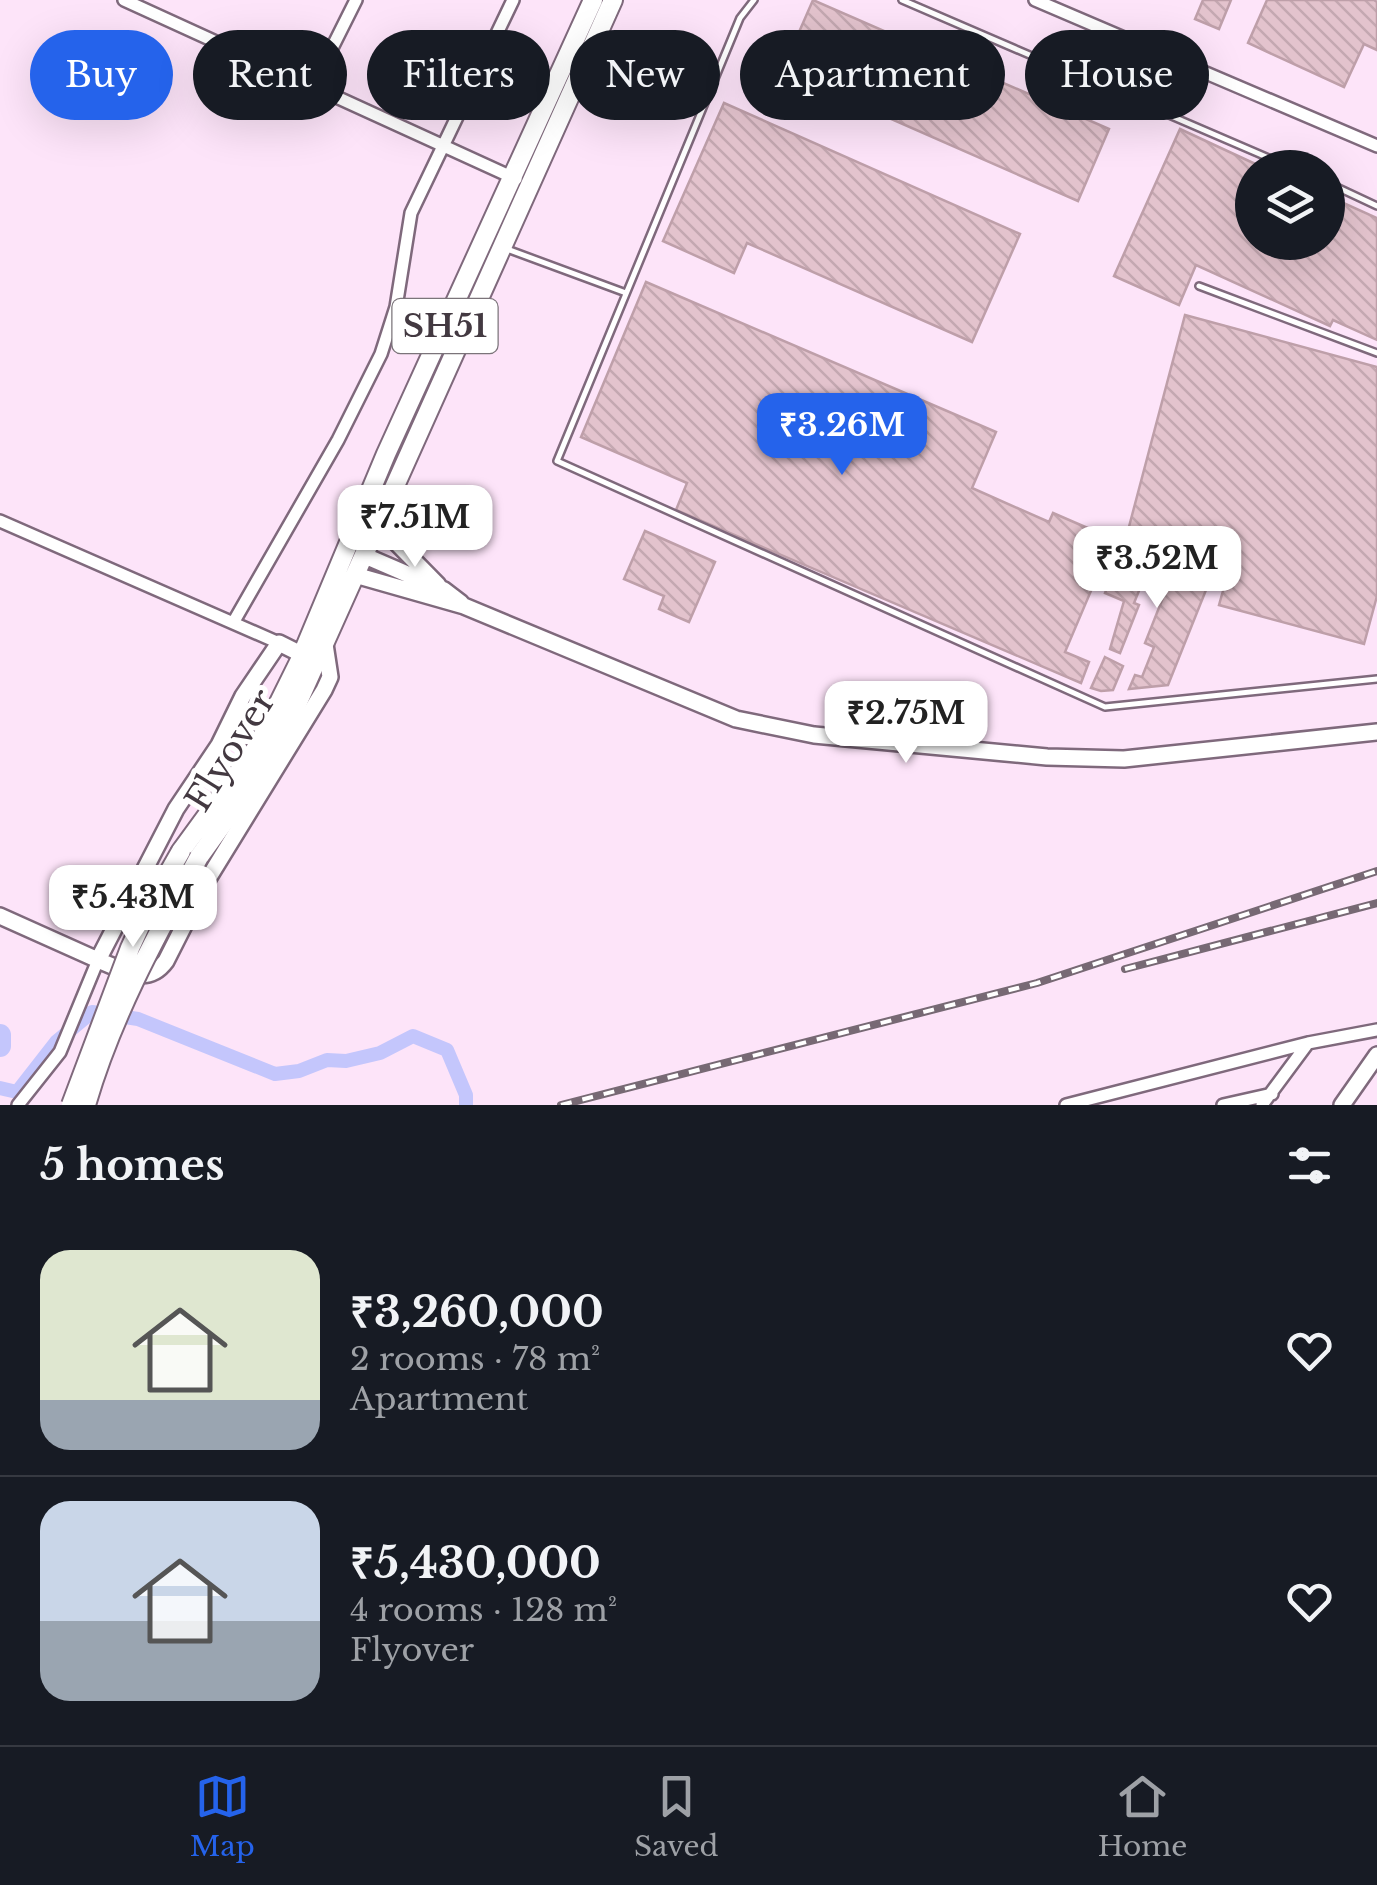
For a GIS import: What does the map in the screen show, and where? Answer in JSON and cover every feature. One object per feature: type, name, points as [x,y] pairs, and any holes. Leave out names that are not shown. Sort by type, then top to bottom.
[{"type":"main road","name":"SH51","points":[[325,644],[502,246],[521,181],[593,0]]},
{"type":"main road","name":"SH51","points":[[302,655],[386,454],[613,0]]},
{"type":"main road","name":"Flyover","points":[[70,1105],[148,909],[256,778],[290,722],[325,644]]},
{"type":"main road","name":"Flyover","points":[[86,1105],[111,1033],[190,854],[257,747],[302,655]]},
{"type":"street","points":[[124,0],[193,31]]},
{"type":"street","points":[[341,30],[356,0]]},
{"type":"street","points":[[232,623],[338,440],[381,354],[400,291],[410,213],[513,0]]},
{"type":"street","points":[[1035,0],[1377,146]]},
{"type":"street","points":[[347,102],[521,181]]},
{"type":"street","points":[[0,520],[302,655]]},
{"type":"street","points":[[378,524],[464,606]]},
{"type":"street","points":[[362,554],[444,590]]},
{"type":"street","points":[[354,575],[464,606],[736,719],[814,735],[1047,757],[1124,758],[1377,732]]},
{"type":"street","points":[[18,1105],[45,1075],[68,1036],[98,960],[176,809],[279,643]]},
{"type":"street","points":[[0,916],[142,976],[158,971],[206,882],[324,690],[330,677],[325,644]]},
{"type":"street","points":[[1066,1105],[1377,1030]]},
{"type":"street","points":[[1262,1105],[1308,1044]]},
{"type":"street","points":[[1342,1105],[1377,1056]]},
{"type":"street","points":[[1224,1105],[1272,1094]]},
{"type":"lane","points":[[754,0],[740,18],[557,461],[1105,708],[1377,679]]},
{"type":"lane","points":[[902,0],[1250,150]]},
{"type":"lane","points":[[1345,192],[1377,206]]},
{"type":"lane","points":[[502,246],[626,294]]},
{"type":"lane","points":[[1199,286],[1377,353]]},
{"type":"building","points":[[813,0],[882,30],[800,30]]},
{"type":"building","points":[[1203,0],[1231,0],[1219,29],[1195,19]]},
{"type":"building","points":[[1267,0],[1374,0],[1377,50],[1364,44],[1344,87],[1248,43]]},
{"type":"building","points":[[1005,84],[1025,92],[1025,120],[1088,120],[1109,129],[1078,201],[894,120],[1005,120]]},
{"type":"building","points":[[724,103],[740,110],[740,120],[762,120],[1020,234],[972,342],[747,243],[734,273],[663,241],[716,120],[720,120]]},
{"type":"building","points":[[1180,129],[1235,155],[1235,260],[1345,260],[1345,204],[1377,218],[1377,340],[1333,320],[1330,326],[1196,265],[1179,305],[1114,276]]},
{"type":"building","points":[[646,282],[996,432],[972,488],[1049,522],[1053,513],[1113,539],[1065,652],[1089,662],[1081,683],[676,510],[687,483],[581,437]]},
{"type":"building","points":[[1185,315],[1377,367],[1377,596],[1364,644],[1219,605],[1230,566],[1126,538]]},
{"type":"building","points":[[645,531],[715,562],[689,622],[659,609],[664,596],[624,579]]},
{"type":"building","points":[[1116,542],[1210,580],[1168,685],[1129,689],[1135,675],[1142,677],[1154,647],[1145,643],[1168,585],[1145,576],[1134,603],[1139,605],[1120,653],[1110,649],[1124,601],[1105,593],[1112,575],[1127,581],[1134,565],[1110,556]]},
{"type":"building","points":[[1105,657],[1123,666],[1113,690],[1101,691],[1091,688]]},
{"type":"waterway","points":[[0,1088],[17,1092],[56,1042],[92,1012],[138,1019],[275,1074],[299,1071],[327,1060],[346,1061],[380,1053],[413,1036],[447,1050],[466,1095],[466,1105]]},
{"type":"waterway","points":[[0,1035],[0,1046]]},
{"type":"railway","points":[[561,1105],[1037,983],[1377,871]]},
{"type":"railway","points":[[1125,969],[1377,903]]}]
